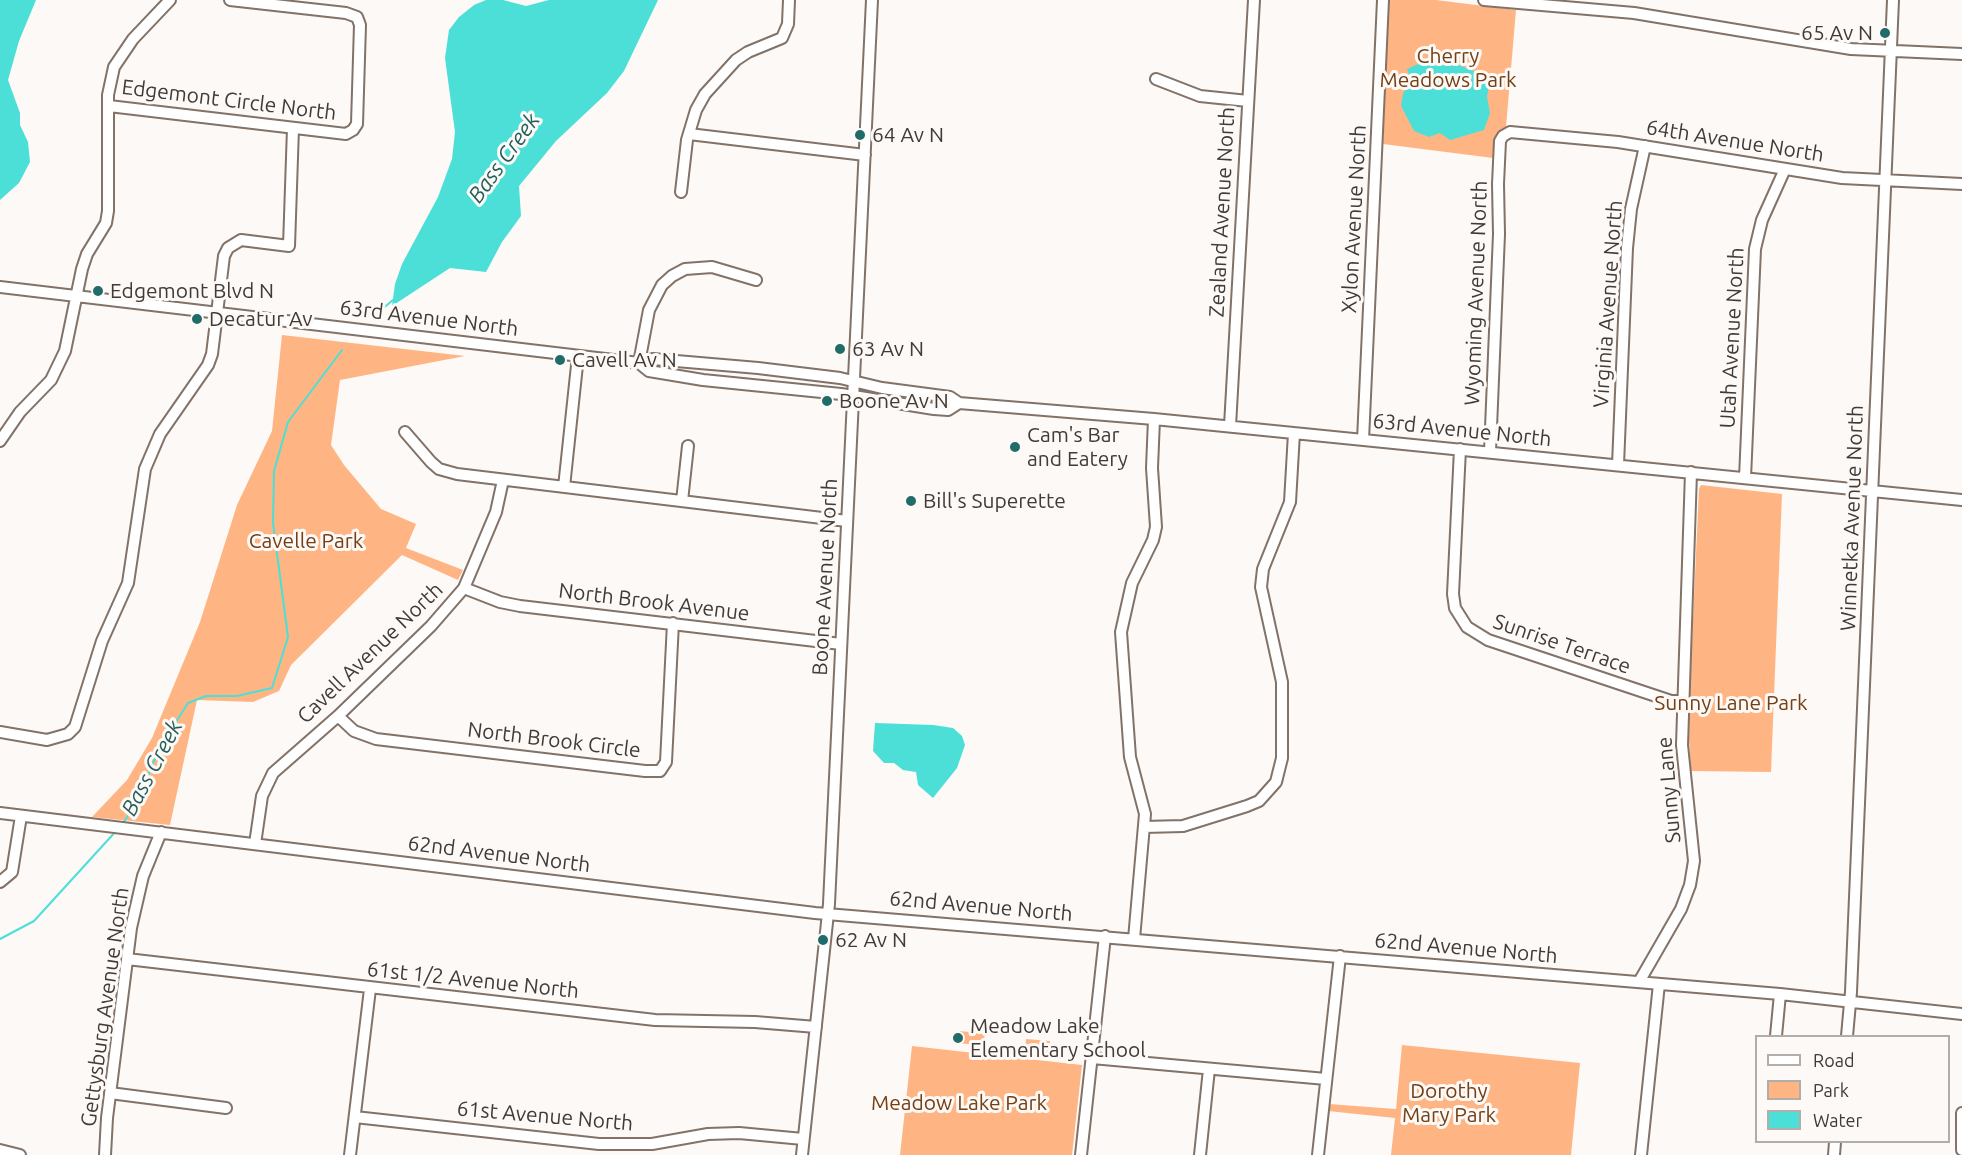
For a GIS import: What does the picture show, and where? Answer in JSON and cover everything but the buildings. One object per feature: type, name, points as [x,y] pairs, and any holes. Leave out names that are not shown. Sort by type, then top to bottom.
[{"type":"street","points":[[0,441],[8,427],[51,380],[60,365],[69,339],[76,296],[87,254],[106,223],[110,82],[114,67],[129,44],[170,0]]},
{"type":"street","name":"Edgemont Circle North","points":[[109,106],[346,134],[353,130],[357,124],[360,25],[357,17],[346,13],[231,0]]},
{"type":"street","points":[[681,192],[689,134],[696,110],[705,94],[736,60],[748,52],[782,38],[788,24],[789,0]]},
{"type":"street","name":"Boone Avenue North","points":[[802,1155],[828,914],[872,0]]},
{"type":"street","name":"Zealand Avenue North","points":[[1230,426],[1254,0]]},
{"type":"street","name":"Xylon Avenue North","points":[[1363,440],[1383,0]]},
{"type":"street","points":[[1484,0],[1634,13],[1851,49],[1962,54]]},
{"type":"street","name":"Winnetka Avenue North","points":[[1847,1035],[1851,1000],[1893,0]]},
{"type":"street","points":[[1156,79],[1200,96],[1248,101]]},
{"type":"street","points":[[0,732],[26,737],[58,739],[75,727],[102,641],[128,583],[145,470],[160,434],[208,365],[214,343],[224,256],[228,248],[241,240],[289,246],[293,128]]},
{"type":"street","name":"64th Avenue North","points":[[1503,136],[1510,132],[1645,146],[1842,178],[1962,184]]},
{"type":"street","points":[[689,134],[865,155]]},
{"type":"street","name":"Wyoming Avenue North","points":[[1490,452],[1500,234],[1498,184],[1500,141],[1503,136]]},
{"type":"street","name":"Virginia Avenue North","points":[[1618,465],[1628,239],[1631,209],[1645,146]]},
{"type":"street","name":"Utah Avenue North","points":[[1745,478],[1755,249],[1762,220],[1785,169]]},
{"type":"street","points":[[639,363],[652,303],[662,285],[672,276],[685,269],[712,267],[756,280]]},
{"type":"street","name":"63rd Avenue North","points":[[0,287],[639,363],[653,359],[715,364],[854,381],[882,388],[950,398],[959,404],[1230,426],[1962,500]]},
{"type":"street","points":[[564,487],[579,356]]},
{"type":"street","name":"63rd Avenue North","points":[[639,363],[649,371],[703,380],[854,396],[948,410],[959,404]]},
{"type":"street","points":[[1134,939],[1144,827],[1143,801],[1130,757],[1121,632],[1132,583],[1153,540],[1156,527],[1152,468],[1154,419]]},
{"type":"street","points":[[405,432],[439,469],[457,474],[847,521]]},
{"type":"street","points":[[1144,827],[1183,826],[1247,806],[1259,801],[1276,782],[1282,758],[1281,682],[1261,587],[1263,569],[1290,502],[1294,433]]},
{"type":"street","points":[[682,501],[688,446]]},
{"type":"street","name":"Sunrise Terrace","points":[[1460,449],[1453,594],[1455,608],[1467,627],[1477,635],[1505,645],[1671,701],[1683,701]]},
{"type":"street","name":"Sunny Lane","points":[[1640,982],[1681,909],[1692,878],[1694,846],[1682,745],[1691,472]]},
{"type":"street","name":"Cavell Avenue North","points":[[255,844],[262,796],[273,773],[338,716],[431,626],[464,588],[493,521],[503,480]]},
{"type":"street","name":"North Brook Avenue","points":[[464,588],[500,602],[520,606],[842,644]]},
{"type":"street","name":"North Brook Circle","points":[[338,716],[354,731],[376,739],[660,771],[666,762],[673,623]]},
{"type":"street","name":"62nd Avenue North","points":[[0,813],[828,914],[1851,1000],[1962,1014]]},
{"type":"street","points":[[0,882],[12,872],[21,816]]},
{"type":"street","name":"Gettysburg Avenue North","points":[[104,1155],[136,901],[161,832]]},
{"type":"street","points":[[1081,1155],[1105,936]]},
{"type":"street","points":[[1318,1155],[1340,956]]},
{"type":"street","name":"61st 1/2 Avenue North","points":[[127,959],[370,989],[655,1020],[755,1022],[816,1028]]},
{"type":"street","points":[[1641,1155],[1659,984]]},
{"type":"street","points":[[350,1155],[370,989]]},
{"type":"street","points":[[1776,1035],[1780,994]]},
{"type":"street","points":[[1092,1058],[1326,1079]]},
{"type":"street","points":[[1200,1155],[1209,1069]]},
{"type":"street","points":[[110,1093],[226,1108]]},
{"type":"street","points":[[1962,1113],[1962,1150]]},
{"type":"street","name":"61st Avenue North","points":[[355,1117],[608,1145],[652,1144],[708,1134],[740,1132],[803,1139]]},
{"type":"street","points":[[0,1150],[20,1155]]},
{"type":"green space","name":"Cherry Meadows Park","points":[[1389,0],[1436,0],[1516,10],[1506,127],[1496,134],[1493,158],[1383,144]]},
{"type":"green space","name":"Cavelle Park","points":[[282,335],[465,356],[340,380],[331,445],[344,465],[381,509],[416,524],[406,548],[463,570],[458,580],[402,555],[291,665],[279,691],[253,702],[197,700],[170,825],[92,817],[127,780],[152,738],[200,622],[237,505],[272,431]]},
{"type":"green space","name":"Sunny Lane Park","points":[[1701,485],[1782,494],[1771,772],[1691,771],[1688,726]]},
{"type":"green space","points":[[960,1031],[985,1034],[983,1046],[959,1043]]},
{"type":"green space","points":[[1026,1039],[1050,1041],[1049,1054],[1025,1051]]},
{"type":"green space","name":"Dorothy Mary Park","points":[[1402,1045],[1580,1063],[1571,1155],[1391,1155],[1395,1118],[1328,1111],[1329,1104],[1396,1109]]},
{"type":"green space","name":"Meadow Lake Park","points":[[912,1046],[1082,1065],[1072,1155],[900,1155]]},
{"type":"water","points":[[0,0],[36,0],[19,41],[8,80],[20,113],[20,125],[28,142],[30,162],[19,183],[0,200]]},
{"type":"water","points":[[486,0],[503,0],[526,6],[549,0],[658,0],[624,71],[607,93],[556,141],[519,186],[521,216],[502,242],[486,272],[450,268],[392,306],[395,284],[402,264],[438,197],[452,159],[455,132],[445,58],[449,30],[459,17],[474,5]]},
{"type":"water","points":[[1425,61],[1454,63],[1478,73],[1489,86],[1487,97],[1490,113],[1484,130],[1450,140],[1440,133],[1429,137],[1414,131],[1401,106],[1403,93],[1412,83],[1407,69]]},
{"type":"water","points":[[875,723],[933,725],[953,728],[962,736],[965,745],[957,768],[933,798],[918,785],[916,772],[903,770],[894,763],[884,763],[873,751]]},
{"type":"waterway","name":"Bass Creek","points":[[375,315],[393,300]]},
{"type":"waterway","name":"Bass Creek","points":[[123,823],[136,804],[160,747],[188,703],[206,696],[237,696],[272,688],[288,637],[273,523],[274,471],[288,422],[342,350]]},
{"type":"waterway","name":"Bass Creek","points":[[0,939],[34,921],[117,830]]},
{"type":"place","name":"65 Av N","points":[[1885,33]]},
{"type":"place","name":"64 Av N","points":[[860,135]]},
{"type":"place","name":"Edgemont Blvd N","points":[[98,291]]},
{"type":"place","name":"Decatur Av","points":[[197,319]]},
{"type":"place","name":"63 Av N","points":[[840,349]]},
{"type":"place","name":"Cavell Av N","points":[[560,360]]},
{"type":"place","name":"Boone Av N","points":[[827,401]]},
{"type":"place","name":"Cam's Bar and Eatery","points":[[1015,447]]},
{"type":"place","name":"Bill's Superette","points":[[911,501]]},
{"type":"place","name":"62 Av N","points":[[823,940]]},
{"type":"place","name":"Meadow Lake Elementary School","points":[[958,1038]]}]
